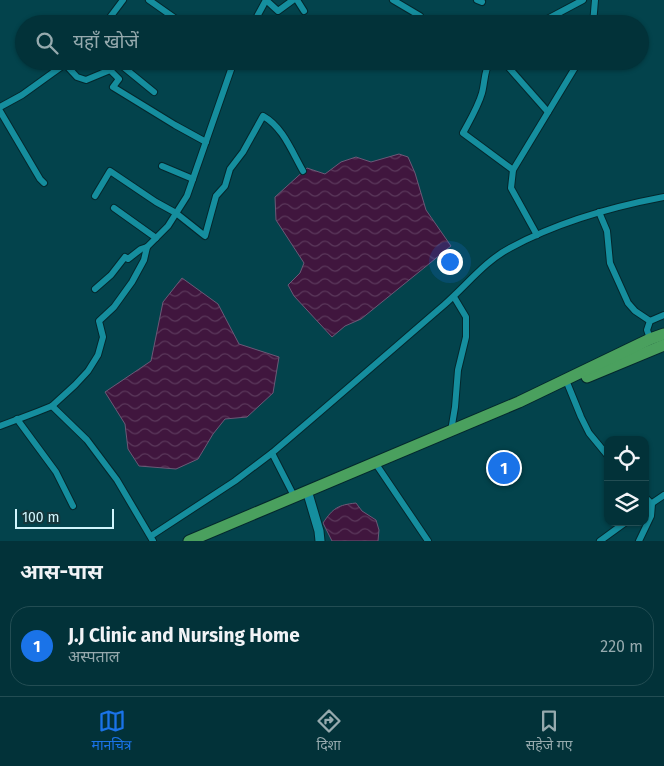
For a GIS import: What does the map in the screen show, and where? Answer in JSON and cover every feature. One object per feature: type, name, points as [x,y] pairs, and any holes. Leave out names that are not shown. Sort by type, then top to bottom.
[{"type":"highway","points":[[189,541],[295,499],[309,497],[378,466],[467,431],[656,344],[664,334]]},
{"type":"highway","points":[[201,541],[450,431],[656,344]]},
{"type":"street","points":[[112,15],[123,0]]},
{"type":"street","points":[[149,0],[170,15]]},
{"type":"street","points":[[258,15],[266,0],[278,11],[293,0]]},
{"type":"street","points":[[297,0],[304,11]]},
{"type":"street","points":[[393,0],[418,15]]},
{"type":"street","points":[[554,15],[582,0]]},
{"type":"street","points":[[593,15],[594,0]]},
{"type":"street","points":[[44,183],[0,109],[57,70]]},
{"type":"street","points":[[71,70],[77,77],[86,80],[110,70],[119,79],[113,87],[174,125],[206,142]]},
{"type":"street","points":[[127,70],[154,92]]},
{"type":"street","points":[[96,290],[125,257],[128,259],[141,249],[147,247],[168,226],[187,196],[231,70]]},
{"type":"street","points":[[486,70],[478,107],[463,133],[513,170]]},
{"type":"street","points":[[511,70],[548,112]]},
{"type":"street","points":[[537,235],[511,188],[513,170],[574,70]]},
{"type":"street","points":[[94,196],[110,171],[176,213],[205,236],[216,196],[225,186],[230,168],[243,152],[263,116],[270,120],[282,134],[303,171]]},
{"type":"street","points":[[162,166],[193,179]]},
{"type":"street","points":[[52,406],[87,440],[117,480],[152,539],[272,453],[454,297],[488,264],[508,249],[585,216],[664,196]]},
{"type":"street","points":[[114,208],[156,238]]},
{"type":"street","points":[[599,212],[607,231],[610,263],[628,303],[635,312],[650,321]]},
{"type":"street","points":[[0,426],[52,406],[88,370],[98,355],[103,337],[99,321],[114,307],[132,282],[144,260],[147,247]]},
{"type":"street","points":[[450,431],[455,407],[458,370],[466,337],[466,317],[454,297]]},
{"type":"street","points":[[656,344],[647,330],[650,321],[664,315]]},
{"type":"street","points":[[568,385],[589,433],[604,451]]},
{"type":"street","points":[[17,419],[56,472],[73,506]]},
{"type":"street","points":[[272,453],[295,499]]},
{"type":"street","points":[[378,466],[428,541]]},
{"type":"street","points":[[649,506],[664,495]]},
{"type":"street","points":[[309,497],[320,541]]},
{"type":"street","points":[[639,541],[651,516],[652,504],[649,501]]},
{"type":"street","points":[[600,541],[621,526]]},
{"type":"water","points":[[399,154],[408,157],[426,210],[451,246],[361,319],[345,326],[332,337],[294,296],[288,285],[300,273],[304,263],[276,220],[275,197],[307,168],[325,174],[341,162],[356,157],[371,162]]},
{"type":"water","points":[[182,278],[218,304],[239,344],[279,357],[273,393],[247,417],[225,419],[213,434],[198,459],[176,469],[139,466],[128,449],[125,424],[105,392],[151,361],[163,302]]},
{"type":"water","points":[[356,503],[362,511],[376,520],[379,530],[378,541],[332,541],[323,523],[336,508]]},
{"type":"place","name":"J.J Clinic and Nursing Home","points":[[504,468]]}]
